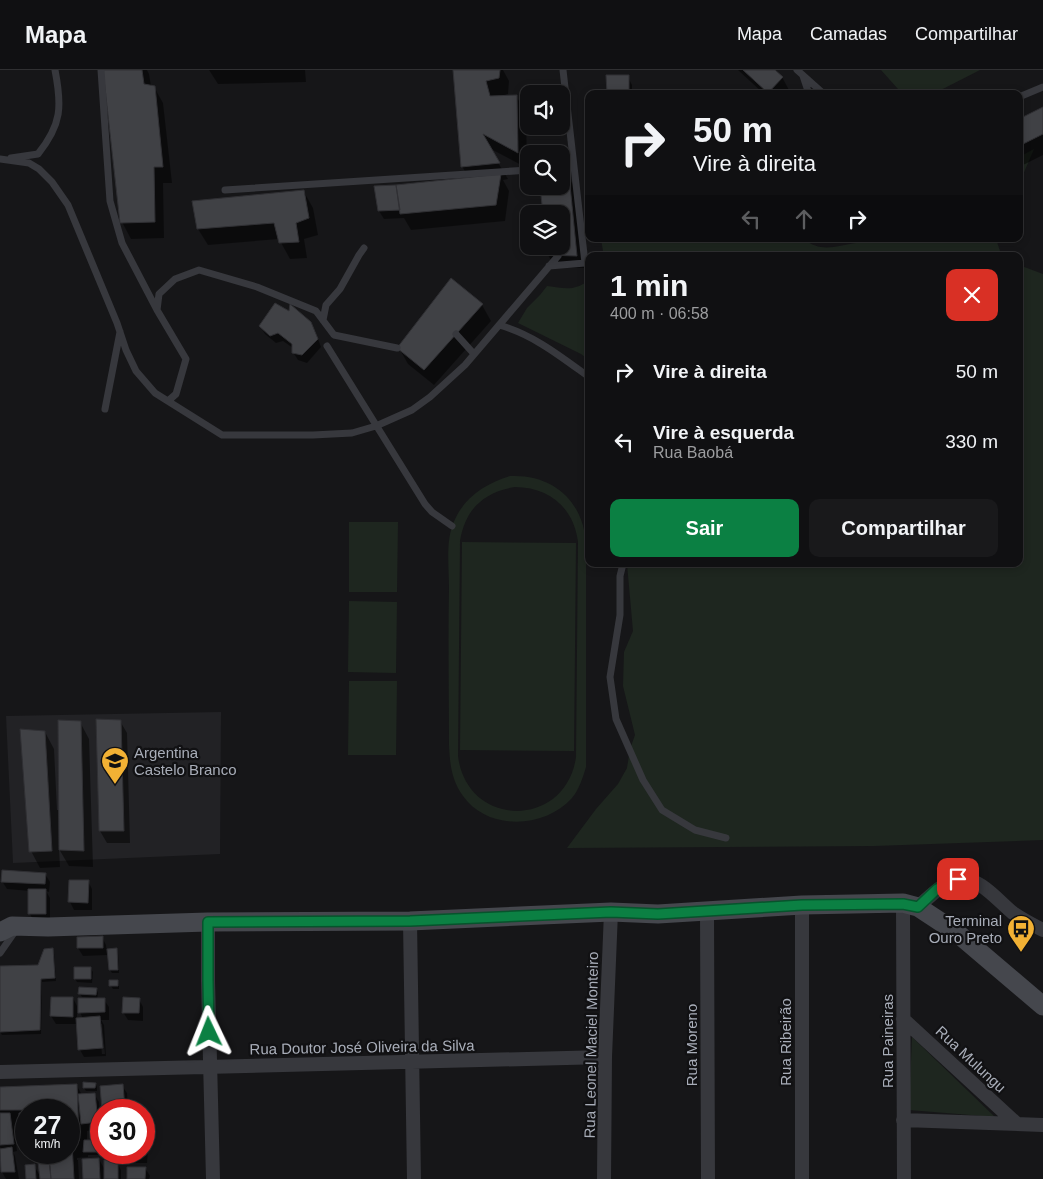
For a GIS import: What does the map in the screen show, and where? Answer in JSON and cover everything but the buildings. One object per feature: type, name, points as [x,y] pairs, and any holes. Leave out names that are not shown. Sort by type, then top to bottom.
[{"type":"street","points":[[911,905],[958,879],[968,880],[980,884],[1014,914],[1043,930]]},
{"type":"street","points":[[8,925],[48,927],[208,922],[410,921],[611,912],[658,914],[802,905],[911,905],[956,932],[1043,1006]]},
{"type":"street","name":"Rua Ribeirão","points":[[802,905],[802,1179]]},
{"type":"street","name":"Rua Paineiras","points":[[904,1179],[903,1018],[911,905]]},
{"type":"street","name":"Rua Moreno","points":[[707,911],[708,1179]]},
{"type":"street","name":"Rua Leonel Maciel Monteiro","points":[[604,1179],[605,1057],[611,912]]},
{"type":"street","points":[[410,921],[414,1179]]},
{"type":"street","points":[[208,922],[213,1179]]},
{"type":"street","name":"Rua Mulungu","points":[[903,1018],[1016,1124]]},
{"type":"street","name":"Rua Doutor José Oliveira da Silva","points":[[0,1072],[605,1057]]},
{"type":"street","points":[[903,1120],[1043,1125]]},
{"type":"lane","points":[[3,159],[38,154],[49,140],[59,117],[60,93],[55,70]]},
{"type":"lane","points":[[101,70],[110,201],[122,243],[186,360],[176,394],[168,401]]},
{"type":"lane","points":[[549,266],[585,262],[563,70]]},
{"type":"lane","points":[[797,70],[820,90]]},
{"type":"lane","points":[[803,75],[808,90]]},
{"type":"lane","points":[[1023,95],[1043,87]]},
{"type":"lane","points":[[3,159],[29,163],[39,170],[52,182],[68,205],[136,371],[155,393],[222,435],[352,433],[392,420],[412,410],[430,397],[465,365],[558,256]]},
{"type":"lane","points":[[570,167],[574,167]]},
{"type":"lane","points":[[225,190],[520,171]]},
{"type":"lane","points":[[323,320],[326,305],[340,289],[364,248]]},
{"type":"lane","points":[[157,310],[159,294],[175,279],[199,270],[257,287],[316,311],[334,335],[397,348]]},
{"type":"lane","points":[[499,325],[515,329],[542,343],[585,374]]},
{"type":"lane","points":[[105,409],[120,332]]},
{"type":"lane","points":[[456,334],[474,354]]},
{"type":"lane","points":[[327,346],[425,504],[432,512],[452,526]]},
{"type":"lane","points":[[622,567],[620,576],[620,615],[610,677],[616,719],[643,780],[662,810],[695,830],[726,838]]},
{"type":"lane","points":[[0,953],[8,925]]},
{"type":"shaded area","points":[[881,70],[980,70],[941,90],[898,89]]},
{"type":"shaded area","points":[[1034,149],[1023,175],[1023,155]]},
{"type":"shaded area","points":[[602,242],[808,242],[816,246],[835,247],[856,242],[997,242],[1001,252],[603,252]]},
{"type":"shaded area","points":[[1023,266],[1043,274],[1043,840],[874,846],[567,848],[596,809],[618,784],[627,768],[630,749],[635,735],[623,686],[624,652],[633,631],[627,567],[1023,567]]},
{"type":"shaded area","points":[[584,284],[585,357],[518,323],[527,308],[547,286],[574,288]]},
{"type":"shaded area","points":[[510,476],[540,480],[553,486],[573,504],[579,516],[585,538],[586,767],[574,795],[560,808],[547,816],[516,822],[501,820],[487,815],[474,807],[463,796],[454,777],[449,745],[448,557],[450,534],[461,508],[475,494],[491,483]],"holes":[[[515,487],[539,491],[549,495],[565,510],[576,530],[578,542],[576,757],[568,781],[555,797],[537,808],[517,811],[497,807],[479,797],[465,780],[458,756],[460,541],[466,520],[477,504],[485,498],[504,489]]]},
{"type":"shaded area","points":[[349,522],[398,522],[397,592],[349,592]]},
{"type":"shaded area","points":[[462,542],[576,543],[574,751],[460,750]]},
{"type":"shaded area","points":[[349,601],[397,602],[396,673],[348,672]]},
{"type":"shaded area","points":[[349,681],[397,681],[396,755],[348,755]]},
{"type":"shaded area","name":"Argentina Castelo Branco","points":[[221,712],[220,854],[13,863],[6,716]]},
{"type":"shaded area","points":[[912,1037],[995,1117],[909,1110]]},
{"type":"place","name":"Argentina Castelo Branco","points":[[115,785]]},
{"type":"place","name":"Terminal Ouro Preto","points":[[1021,953]]},
{"type":"route","points":[[209,1032],[208,922],[410,921],[611,912],[658,914],[802,905],[903,904],[918,907],[937,889],[958,879]]}]
